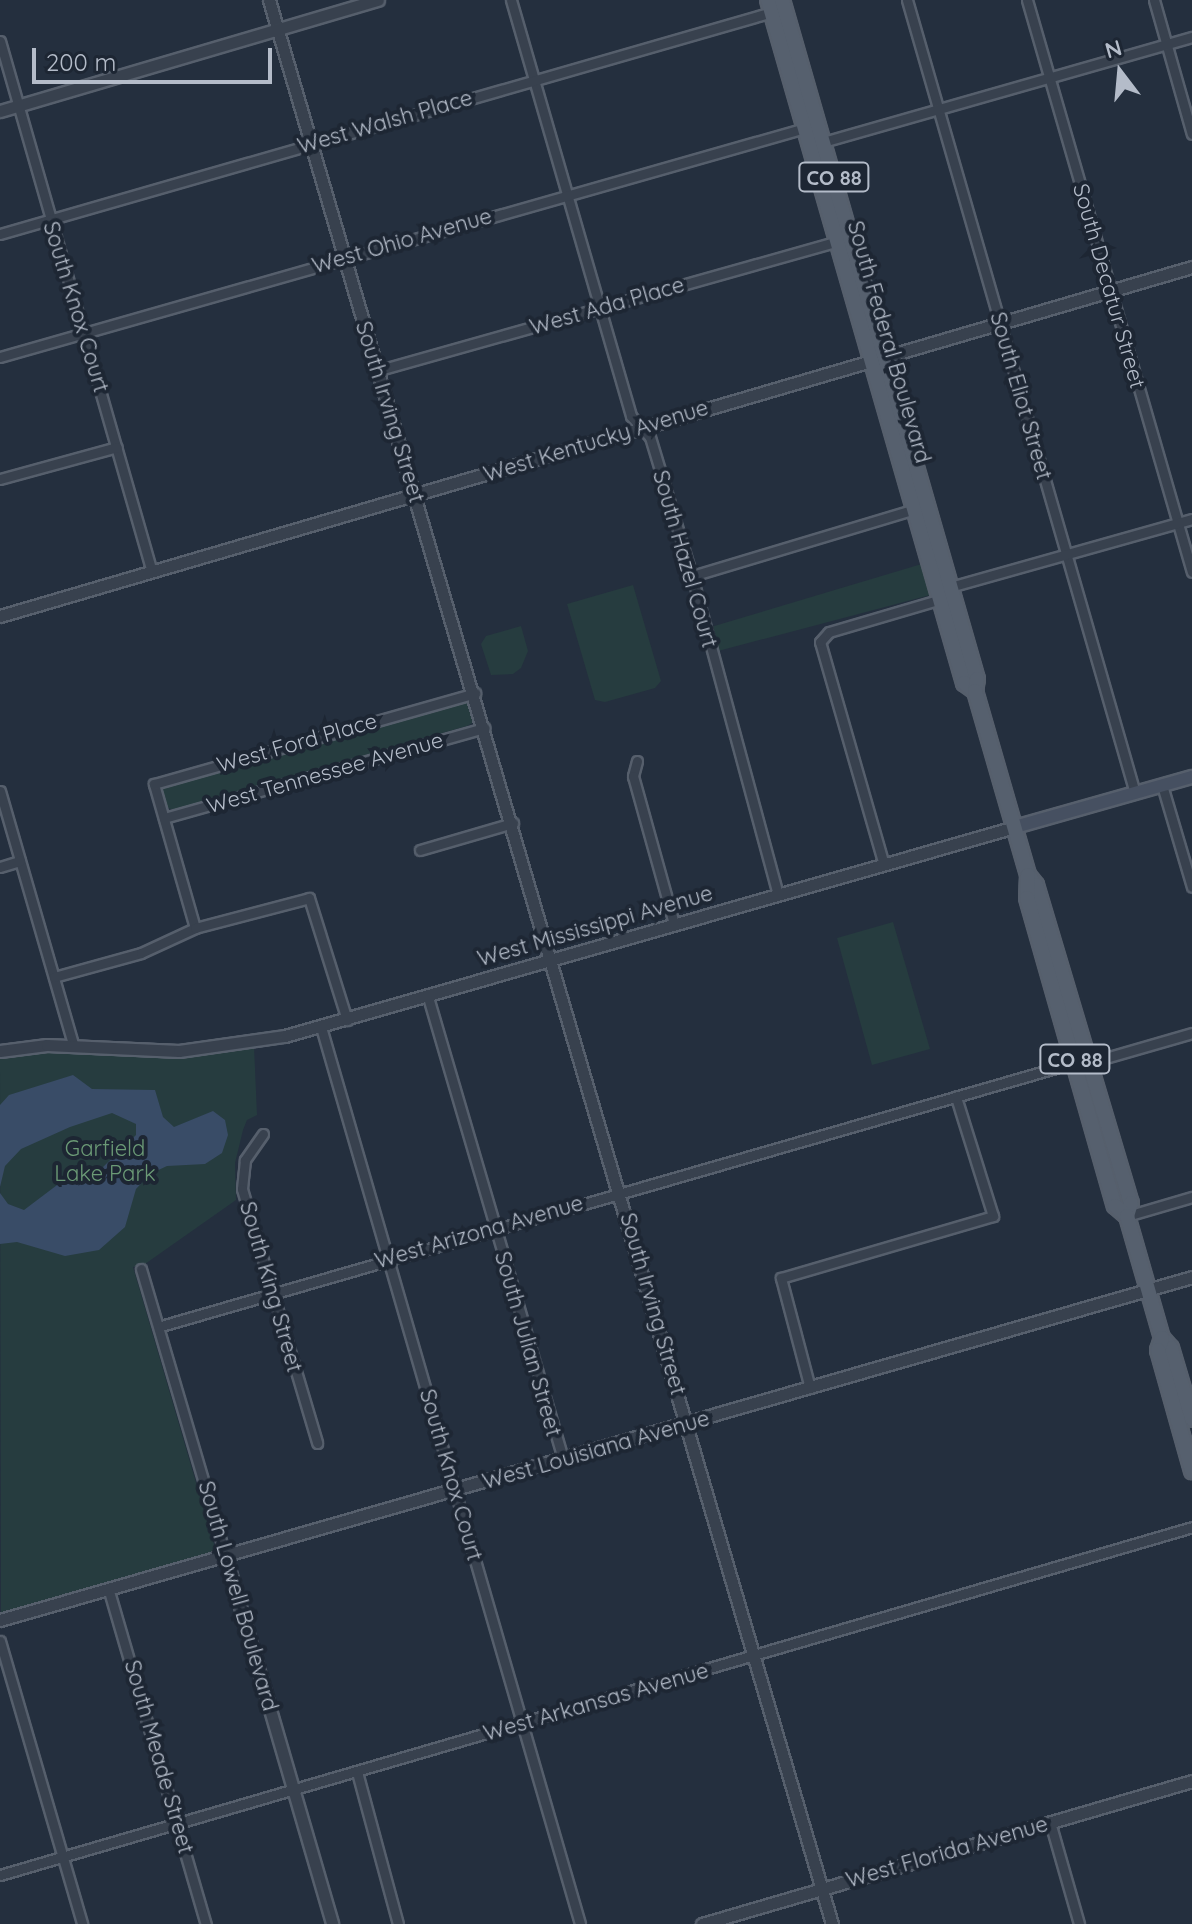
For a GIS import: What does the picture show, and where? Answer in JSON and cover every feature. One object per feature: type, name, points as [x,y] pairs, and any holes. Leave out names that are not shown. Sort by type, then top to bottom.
[{"type":"main road","name":"South Federal Boulevard","points":[[782,0],[823,142],[915,509],[977,679],[975,691],[1028,875],[1027,898],[1082,1062],[1115,1206],[1127,1216],[1162,1338],[1171,1348],[1192,1419]]},
{"type":"main road","name":"South Federal Boulevard","points":[[770,6],[837,241],[878,357],[945,593]]},
{"type":"main road","name":"West Mississippi Avenue","points":[[1015,827],[1192,777]]},
{"type":"main road","name":"South Federal Boulevard","points":[[1162,1338],[1158,1350],[1192,1471]]},
{"type":"street","name":"South Irving Street","points":[[269,0],[376,371],[475,693],[832,1924]]},
{"type":"street","points":[[0,111],[378,0]]},
{"type":"street","name":"South Hazel Court","points":[[511,0],[631,416],[650,437],[692,576],[778,894]]},
{"type":"street","name":"South Eliot Street","points":[[907,0],[1135,793]]},
{"type":"street","name":"South Decatur Street","points":[[1027,0],[1192,572]]},
{"type":"street","points":[[1154,0],[1192,134]]},
{"type":"street","name":"West Walsh Place","points":[[0,234],[534,79],[770,6]]},
{"type":"street","points":[[823,142],[1192,37]]},
{"type":"street","name":"South Knox Court","points":[[0,41],[152,572]]},
{"type":"street","name":"West Ohio Avenue","points":[[0,357],[567,193],[805,128]]},
{"type":"street","name":"West Ada Place","points":[[376,371],[837,241]]},
{"type":"street","name":"West Kentucky Avenue","points":[[0,616],[414,498],[639,425],[1192,267]]},
{"type":"street","points":[[0,479],[117,447]]},
{"type":"street","points":[[692,576],[915,509]]},
{"type":"street","points":[[884,865],[821,648],[822,637],[1067,554],[1192,519]]},
{"type":"street","name":"West Ford Place","points":[[164,818],[154,784],[475,693]]},
{"type":"street","name":"West Tennessee Avenue","points":[[164,818],[485,728]]},
{"type":"street","points":[[637,761],[633,776],[674,924]]},
{"type":"street","points":[[1162,785],[1192,887]]},
{"type":"street","points":[[0,791],[74,1047]]},
{"type":"street","points":[[164,818],[195,928]]},
{"type":"street","points":[[420,850],[513,823]]},
{"type":"street","name":"West Mississippi Avenue","points":[[0,1051],[74,1047],[179,1051],[250,1043],[347,1020],[552,958],[1015,827]]},
{"type":"street","points":[[0,867],[20,861]]},
{"type":"street","points":[[54,977],[141,953],[195,928],[309,898],[347,1020]]},
{"type":"street","name":"South Julian Street","points":[[428,997],[563,1460]]},
{"type":"street","name":"South Knox Court","points":[[321,1027],[580,1924]]},
{"type":"street","name":"West Arizona Avenue","points":[[161,1326],[620,1191],[1192,1033]]},
{"type":"street","points":[[810,1388],[781,1278],[993,1216],[956,1097]]},
{"type":"street","name":"South King Street","points":[[263,1134],[245,1160],[242,1189],[317,1443]]},
{"type":"street","points":[[1127,1216],[1192,1197]]},
{"type":"street","name":"South Lowell Boulevard","points":[[141,1269],[161,1326],[332,1924]]},
{"type":"street","name":"West Louisiana Avenue","points":[[0,1620],[226,1558],[1192,1277]]},
{"type":"street","name":"West Arkansas Avenue","points":[[0,1875],[1192,1527]]},
{"type":"street","name":"South Meade Street","points":[[109,1591],[206,1924]]},
{"type":"street","points":[[0,1641],[82,1924]]},
{"type":"street","points":[[357,1772],[398,1924]]},
{"type":"street","name":"West Florida Avenue","points":[[702,1924],[1192,1781]]},
{"type":"street","points":[[1050,1822],[1079,1924]]},
{"type":"green space","points":[[925,563],[934,594],[718,651],[711,627]]},
{"type":"green space","points":[[633,585],[661,681],[655,688],[605,702],[595,700],[567,604]]},
{"type":"green space","points":[[521,626],[528,651],[521,668],[513,674],[491,675],[481,644],[486,636]]},
{"type":"green space","points":[[469,699],[474,722],[467,726],[173,810],[166,807],[160,786]]},
{"type":"green space","points":[[893,922],[930,1049],[872,1065],[837,938]]},
{"type":"green space","name":"Garfield Lake Park","points":[[254,1046],[257,1115],[247,1120],[243,1130],[235,1163],[236,1200],[145,1264],[133,1267],[216,1551],[1,1614],[0,1056],[37,1050],[160,1056]]},
{"type":"water","points":[[73,1075],[92,1089],[155,1090],[163,1117],[174,1127],[213,1111],[225,1120],[228,1135],[222,1153],[205,1164],[167,1166],[150,1174],[136,1189],[125,1227],[99,1250],[65,1256],[17,1242],[0,1244],[0,1193],[8,1204],[24,1210],[69,1176],[86,1176],[102,1168],[136,1135],[136,1124],[112,1113],[70,1127],[21,1149],[5,1166],[0,1187],[0,1105],[9,1095]]}]
